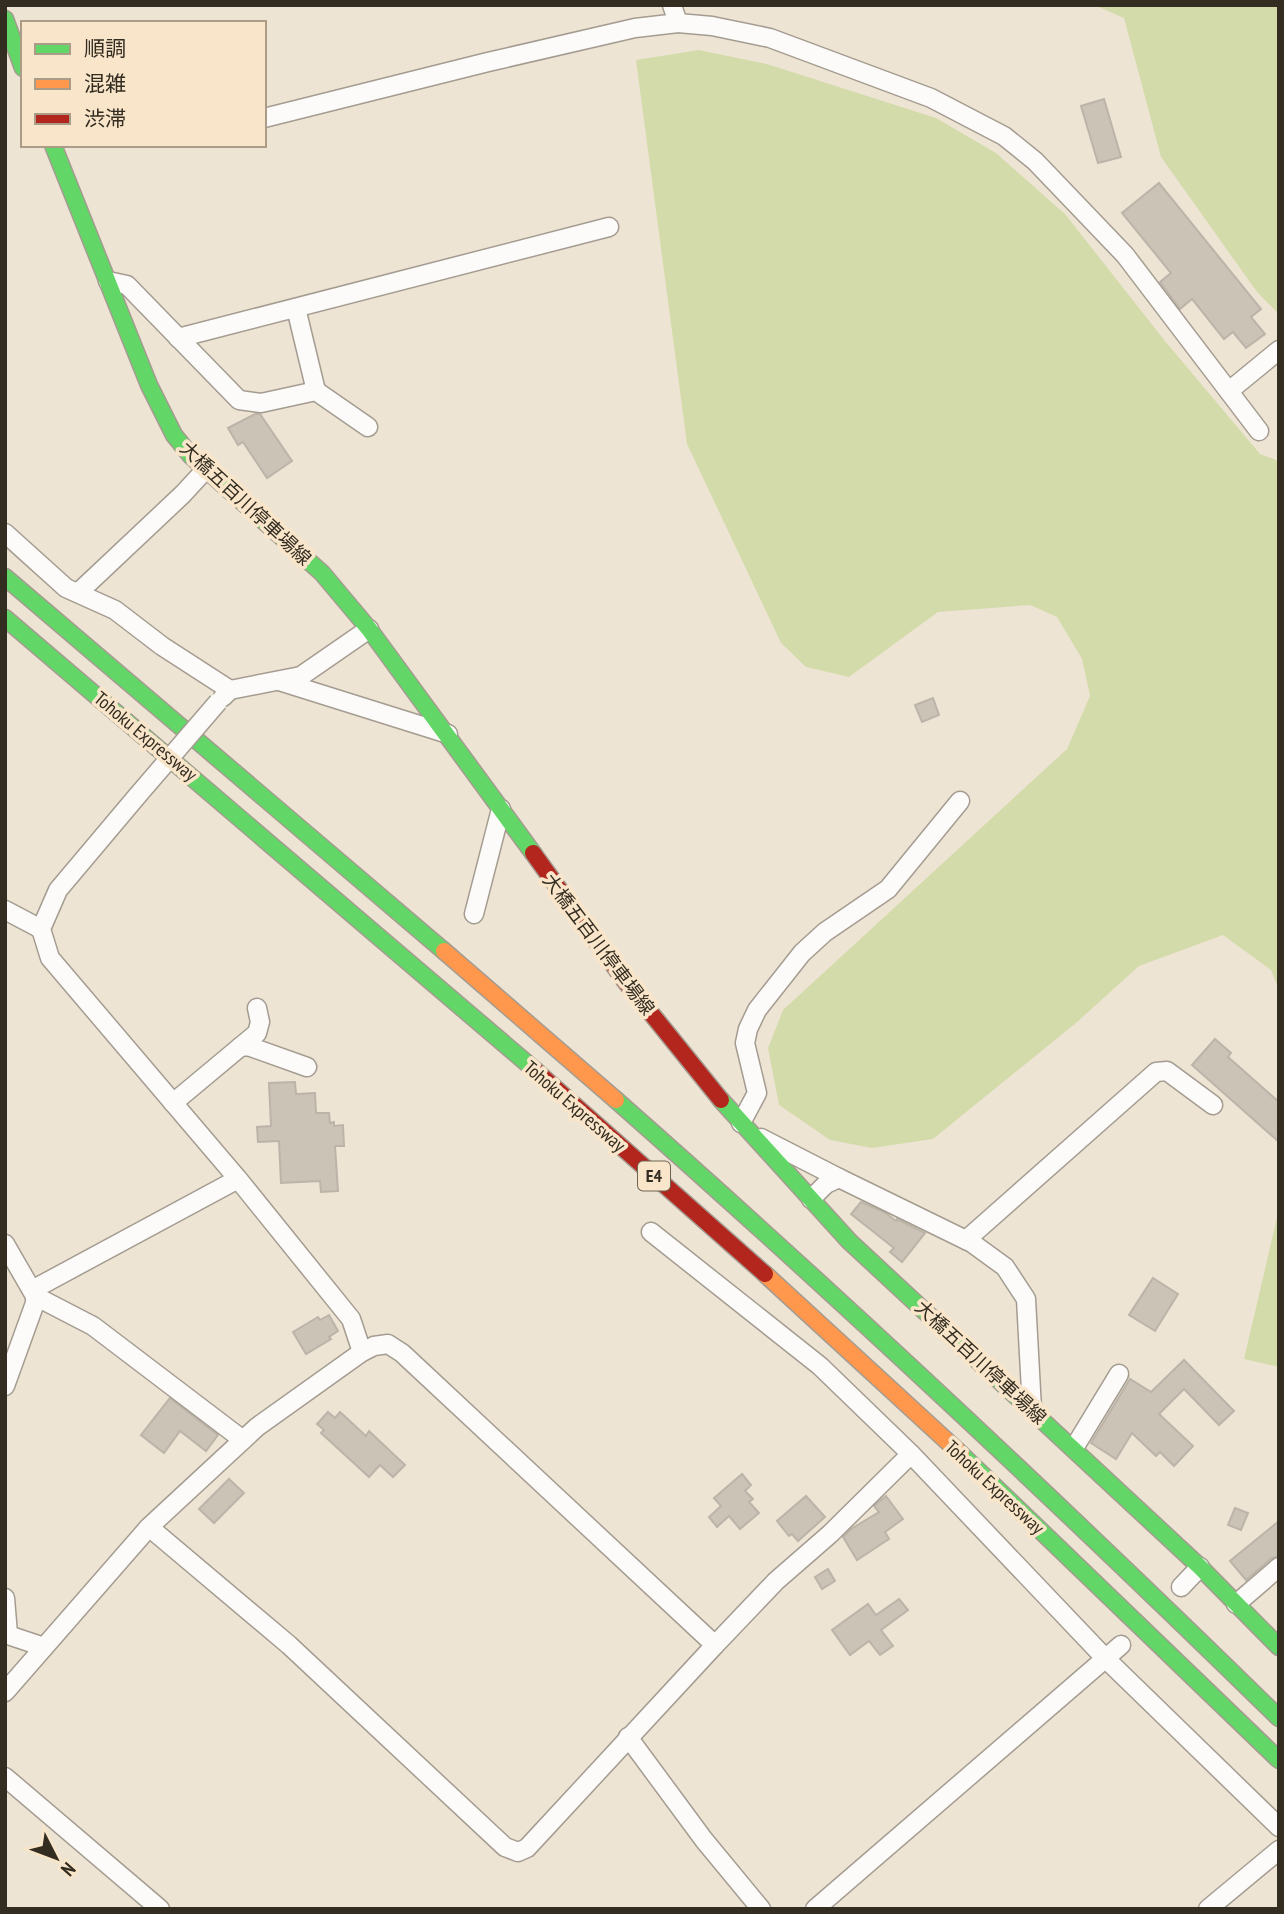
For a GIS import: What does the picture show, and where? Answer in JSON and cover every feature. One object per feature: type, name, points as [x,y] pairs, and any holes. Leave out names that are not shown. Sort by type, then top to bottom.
[{"type":"main road","points":[[5,19],[21,63]]},
{"type":"main road","name":"大橋五百川停車場線","points":[[54,147],[149,385],[174,435],[206,469],[322,573],[369,629],[448,734],[625,981],[746,1128],[849,1241],[1074,1448],[1200,1567],[1279,1647]]},
{"type":"main road","name":"Tohoku Expressway","points":[[5,577],[475,976],[767,1235],[978,1427],[1179,1618],[1279,1718]]},
{"type":"main road","name":"Tohoku Expressway","points":[[5,618],[446,992],[749,1260],[957,1450],[1279,1760]]},
{"type":"street","points":[[672,5],[678,23]]},
{"type":"street","points":[[266,117],[488,61],[635,28],[678,23],[712,26],[770,38],[931,98],[1003,135],[1035,161],[1125,255],[1259,431]]},
{"type":"street","points":[[178,338],[609,227]]},
{"type":"street","points":[[108,281],[127,285],[239,400],[261,404],[316,391]]},
{"type":"street","points":[[296,308],[316,391],[368,427]]},
{"type":"street","points":[[1229,391],[1279,350]]},
{"type":"street","points":[[79,592],[206,469]]},
{"type":"street","points":[[5,533],[66,588],[115,610],[224,696]]},
{"type":"street","points":[[362,1352],[351,1319],[239,1179],[50,958],[41,929],[58,890],[224,696],[301,676],[369,629]]},
{"type":"street","points":[[279,681],[448,734]]},
{"type":"street","points":[[960,801],[888,888],[825,932],[802,953],[757,1010],[745,1043],[757,1093],[746,1128],[839,1178],[966,1240],[1005,1267],[1026,1299],[1032,1409]]},
{"type":"street","points":[[474,914],[501,809]]},
{"type":"street","points":[[6,908],[41,929]]},
{"type":"street","points":[[173,1103],[257,1032],[260,1022],[257,1008]]},
{"type":"street","points":[[240,1047],[248,1046],[307,1067]]},
{"type":"street","points":[[966,1240],[1156,1072],[1167,1071],[1213,1105]]},
{"type":"street","points":[[811,1199],[826,1184],[839,1178]]},
{"type":"street","points":[[34,1293],[239,1179]]},
{"type":"street","points":[[651,1232],[820,1366],[911,1454],[1106,1658],[1279,1827]]},
{"type":"street","points":[[5,1244],[34,1293],[35,1303],[5,1386]]},
{"type":"street","points":[[34,1293],[93,1326],[243,1440]]},
{"type":"street","points":[[5,1692],[149,1527],[257,1427],[362,1352],[374,1346],[388,1344],[402,1353],[715,1645]]},
{"type":"street","points":[[1074,1448],[1119,1374]]},
{"type":"street","points":[[149,1527],[289,1645],[505,1847],[518,1852],[527,1848],[776,1581],[830,1534],[911,1454]]},
{"type":"street","points":[[1181,1587],[1200,1567]]},
{"type":"street","points":[[1236,1604],[1279,1567]]},
{"type":"street","points":[[5,1598],[6,1634],[44,1647]]},
{"type":"street","points":[[815,1909],[1121,1645]]},
{"type":"street","points":[[628,1737],[704,1840],[761,1909]]},
{"type":"street","points":[[5,1777],[160,1909]]},
{"type":"street","points":[[1208,1909],[1279,1850]]},
{"type":"green space","points":[[1094,5],[1279,5],[1279,314],[1257,292],[1161,157],[1124,18]]},
{"type":"green space","points":[[699,50],[767,64],[936,118],[996,153],[1065,214],[1165,341],[1260,454],[1279,461],[1279,990],[1271,970],[1223,935],[1139,966],[1076,1023],[933,1139],[872,1148],[830,1140],[779,1105],[768,1048],[783,1010],[1067,749],[1090,696],[1082,659],[1057,617],[1030,605],[938,612],[849,677],[806,667],[781,643],[687,444],[636,60]]},
{"type":"green space","points":[[1279,1209],[1279,1367],[1244,1359]]},
{"type":"building","points":[[1104,99],[1121,157],[1098,163],[1081,106]]},
{"type":"building","points":[[1159,183],[1261,309],[1251,317],[1265,334],[1246,348],[1233,332],[1224,339],[1192,299],[1180,309],[1160,282],[1171,273],[1122,213]]},
{"type":"building","points":[[260,414],[292,461],[267,478],[243,442],[238,445],[228,428]]},
{"type":"building","points":[[933,698],[939,715],[922,722],[915,705]]},
{"type":"building","points":[[1215,1039],[1231,1053],[1228,1057],[1279,1102],[1279,1142],[1192,1065]]},
{"type":"building","points":[[295,1082],[296,1094],[315,1093],[316,1113],[329,1113],[330,1123],[334,1122],[334,1126],[343,1125],[344,1146],[335,1146],[338,1191],[321,1192],[320,1181],[281,1183],[279,1141],[258,1142],[257,1127],[271,1126],[269,1083]]},
{"type":"building","points":[[861,1202],[925,1233],[902,1262],[890,1252],[894,1248],[851,1214]]},
{"type":"building","points":[[1153,1278],[1178,1294],[1155,1331],[1129,1315]]},
{"type":"building","points":[[329,1315],[338,1331],[329,1337],[331,1339],[306,1354],[293,1332],[318,1317],[320,1320]]},
{"type":"building","points":[[1184,1360],[1234,1411],[1219,1425],[1184,1389],[1159,1414],[1193,1446],[1174,1466],[1160,1452],[1156,1456],[1132,1433],[1116,1459],[1091,1443],[1130,1379],[1151,1392]]},
{"type":"building","points":[[170,1398],[218,1435],[206,1451],[180,1431],[164,1453],[141,1435]]},
{"type":"building","points":[[328,1412],[335,1418],[340,1412],[366,1436],[369,1431],[405,1465],[393,1477],[380,1465],[369,1477],[321,1433],[324,1430],[317,1424]]},
{"type":"building","points":[[742,1474],[751,1485],[745,1491],[753,1499],[749,1502],[759,1513],[740,1529],[729,1516],[717,1527],[709,1517],[721,1506],[714,1498]]},
{"type":"building","points":[[229,1479],[244,1493],[214,1523],[199,1509]]},
{"type":"building","points":[[806,1496],[825,1517],[798,1541],[792,1534],[789,1536],[777,1521]]},
{"type":"building","points":[[886,1496],[903,1519],[885,1532],[889,1539],[857,1560],[843,1537],[879,1512],[874,1506]]},
{"type":"building","points":[[1235,1508],[1248,1513],[1241,1530],[1228,1525]]},
{"type":"building","points":[[1279,1521],[1279,1556],[1272,1558],[1246,1580],[1230,1561]]},
{"type":"building","points":[[828,1569],[835,1581],[822,1589],[815,1577]]},
{"type":"building","points":[[899,1599],[908,1610],[881,1630],[893,1646],[880,1655],[869,1641],[850,1655],[832,1630],[868,1604],[876,1615]]},
{"type":"traffic: fast","points":[[5,19],[21,63]]},
{"type":"traffic: fast","points":[[54,147],[149,385],[174,435],[191,456],[322,573],[369,629],[533,853]]},
{"type":"traffic: fast","points":[[5,577],[444,951]]},
{"type":"traffic: fast","points":[[5,618],[536,1071]]},
{"type":"traffic: fast","points":[[616,1100],[952,1405],[1279,1718]]},
{"type":"traffic: fast","points":[[721,1100],[849,1241],[1200,1567],[1279,1647]]},
{"type":"traffic: fast","points":[[961,1454],[1279,1760]]},
{"type":"traffic: slow","points":[[444,951],[616,1100]]},
{"type":"traffic: slow","points":[[765,1274],[961,1454]]},
{"type":"traffic: jam","points":[[533,853],[625,981],[721,1100]]},
{"type":"traffic: jam","points":[[536,1071],[765,1274]]}]
